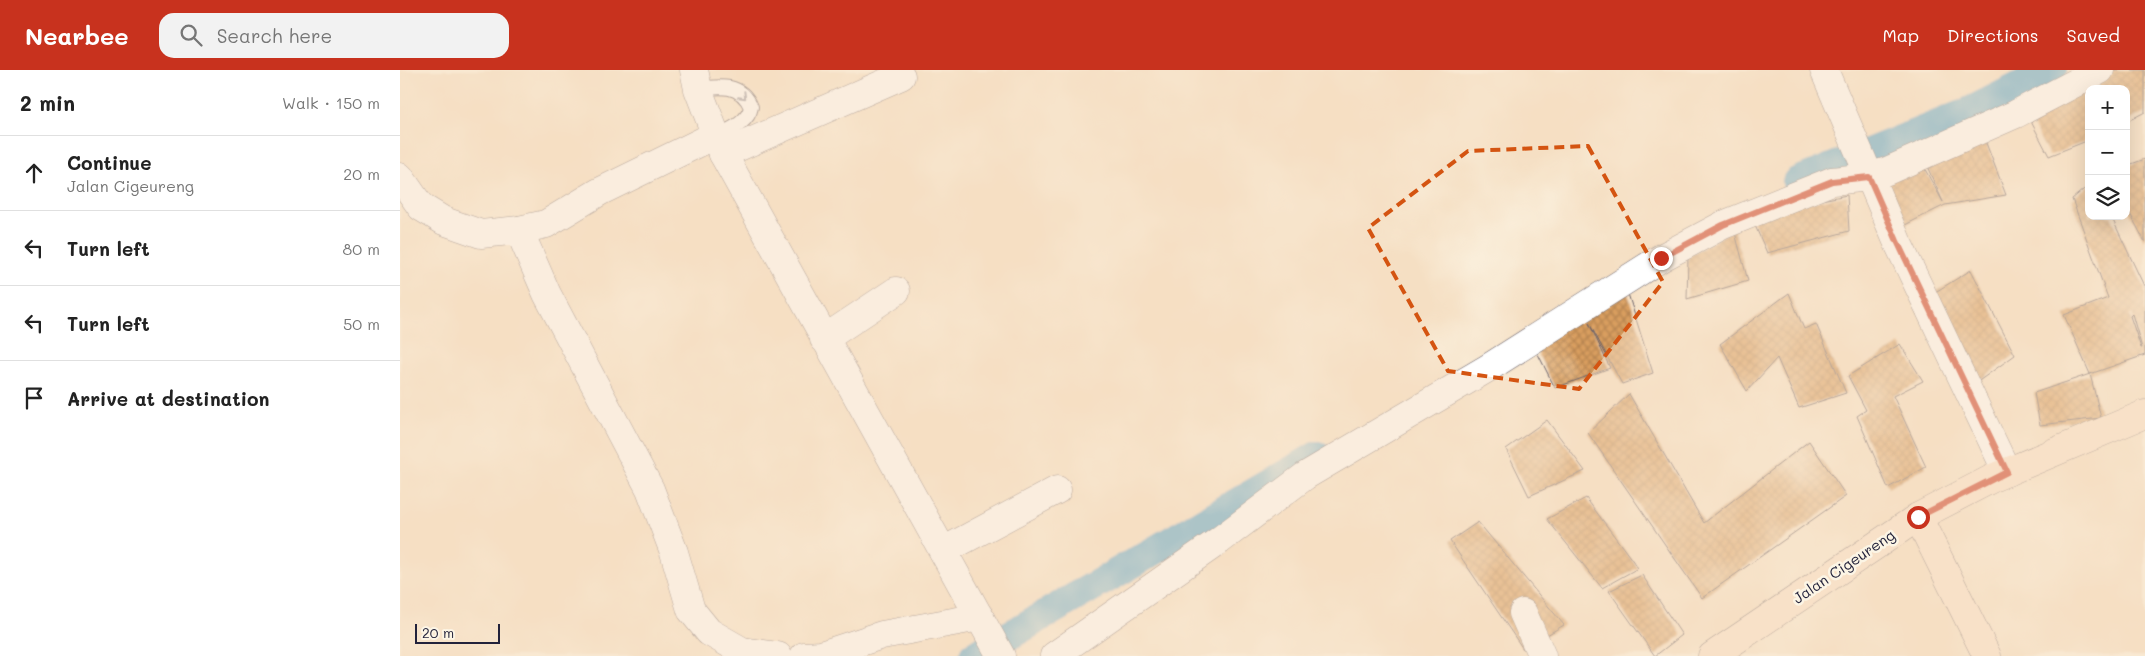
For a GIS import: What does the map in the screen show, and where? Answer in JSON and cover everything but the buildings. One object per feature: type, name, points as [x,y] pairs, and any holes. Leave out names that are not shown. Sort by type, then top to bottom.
[{"type":"street","points":[[1824,70],[1897,241],[2007,472]]},
{"type":"street","points":[[1054,656],[1220,540],[1305,476],[1488,368],[1661,258],[1723,225],[1832,181],[1864,165],[2016,114],[2100,70]]},
{"type":"street","points":[[400,177],[421,207],[444,221],[481,234],[519,230],[546,224],[599,192],[703,141],[720,146],[901,76]]},
{"type":"street","points":[[696,79],[720,146],[824,339],[990,636],[882,635],[821,654],[804,656]]},
{"type":"street","points":[[519,230],[547,294],[650,489],[674,552],[691,610],[709,632],[742,651],[778,656]]},
{"type":"street","points":[[824,339],[896,291]]},
{"type":"street","name":"Jalan Cigeureng","points":[[1712,656],[1918,517],[2007,472],[2145,414]]},
{"type":"street","points":[[943,551],[1057,490]]},
{"type":"street","points":[[1918,517],[1987,656]]},
{"type":"street","points":[[1523,613],[1542,656]]},
{"type":"lane","points":[[696,79],[740,91],[752,107],[750,114],[720,146]]},
{"type":"highlighted area","points":[[1588,146],[1663,282],[1579,389],[1448,371],[1368,228],[1468,151]]},
{"type":"waterway","points":[[1797,182],[1969,112],[2052,70]]},
{"type":"waterway","points":[[974,656],[1317,456]]},
{"type":"route","points":[[1661,258],[1723,225],[1832,181],[1869,177],[1897,241],[2007,472],[1918,517]]}]
